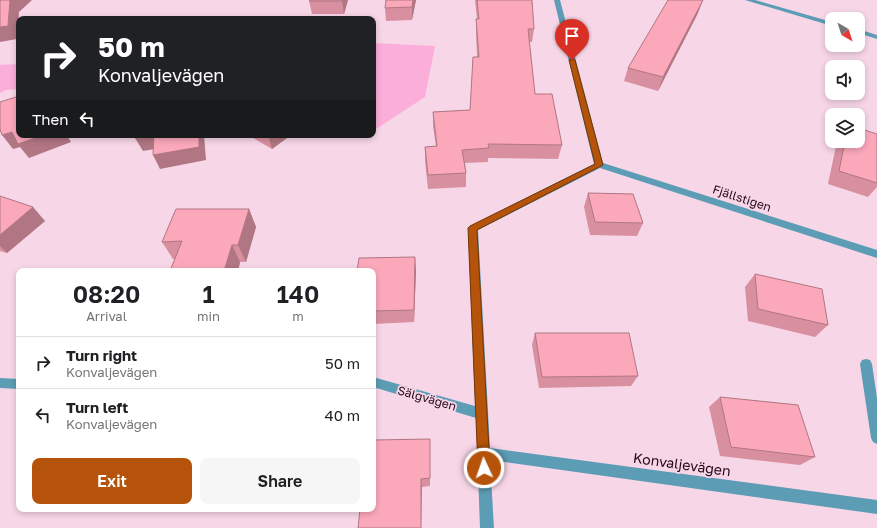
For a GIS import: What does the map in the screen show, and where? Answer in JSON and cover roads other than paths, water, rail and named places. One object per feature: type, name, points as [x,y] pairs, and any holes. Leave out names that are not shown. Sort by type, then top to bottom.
[{"type":"street","points":[[487,528],[473,228],[599,165],[557,0]]},
{"type":"street","points":[[748,0],[825,22]]},
{"type":"street","points":[[865,33],[877,36]]},
{"type":"street","name":"Fjällstigen","points":[[599,165],[877,254]]},
{"type":"street","points":[[866,364],[877,438]]},
{"type":"street","points":[[0,383],[16,384]]},
{"type":"street","name":"Sälgvägen","points":[[376,383],[481,414]]},
{"type":"street","name":"Konvaljevägen","points":[[483,453],[877,507]]}]
